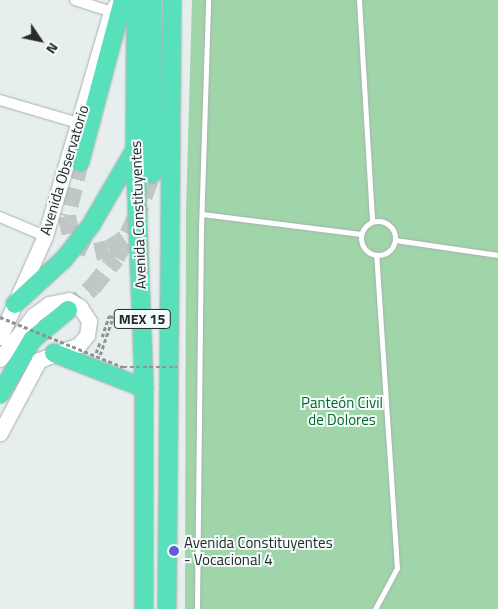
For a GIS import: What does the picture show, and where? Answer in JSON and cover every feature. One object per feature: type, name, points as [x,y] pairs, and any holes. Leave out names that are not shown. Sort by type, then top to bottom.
[{"type":"highway","name":"Avenida Constituyentes","points":[[136,0],[135,150],[144,388],[144,609]]},
{"type":"highway","points":[[152,0],[152,174]]},
{"type":"highway","name":"Avenida Constituyentes","points":[[167,609],[172,0]]},
{"type":"highway","points":[[80,162],[118,4]]},
{"type":"highway","points":[[15,304],[64,259],[91,225],[135,150]]},
{"type":"highway","points":[[0,394],[32,340],[68,310]]},
{"type":"highway","points":[[54,353],[144,388]]},
{"type":"main road","name":"Avenida Observatorio","points":[[0,337],[2,320],[15,304],[45,236],[78,124],[118,4]]},
{"type":"main road","points":[[0,359],[41,309],[69,300],[80,307],[89,321],[88,334],[79,345],[39,360],[28,376],[0,433]]},
{"type":"street","points":[[75,0],[118,4]]},
{"type":"street","points":[[0,100],[78,124]]},
{"type":"street","points":[[0,217],[45,236]]},
{"type":"lane","points":[[198,609],[202,214],[208,0]]},
{"type":"lane","points":[[359,0],[372,221]]},
{"type":"lane","points":[[202,214],[361,234]]},
{"type":"lane","points":[[380,220],[391,226],[395,240],[389,252],[376,255],[364,249],[361,234],[372,221],[380,220]]},
{"type":"lane","points":[[395,240],[498,255]]},
{"type":"lane","points":[[375,609],[398,568],[376,255]]},
{"type":"path","points":[[95,356],[109,316],[113,317],[101,350]]},
{"type":"path","points":[[2,320],[123,367],[177,367]]},
{"type":"green space","name":"Panteón Civil de Dolores","points":[[192,0],[498,0],[498,609],[185,609],[186,212]]},
{"type":"tunnel","points":[[80,162],[67,216],[72,241],[95,252],[109,249],[126,238]]},
{"type":"tunnel","points":[[68,310],[92,288],[116,258],[134,222],[152,174]]},
{"type":"place","name":"Avenida Constituyentes - Vocacional 4","points":[[174,551]]}]
